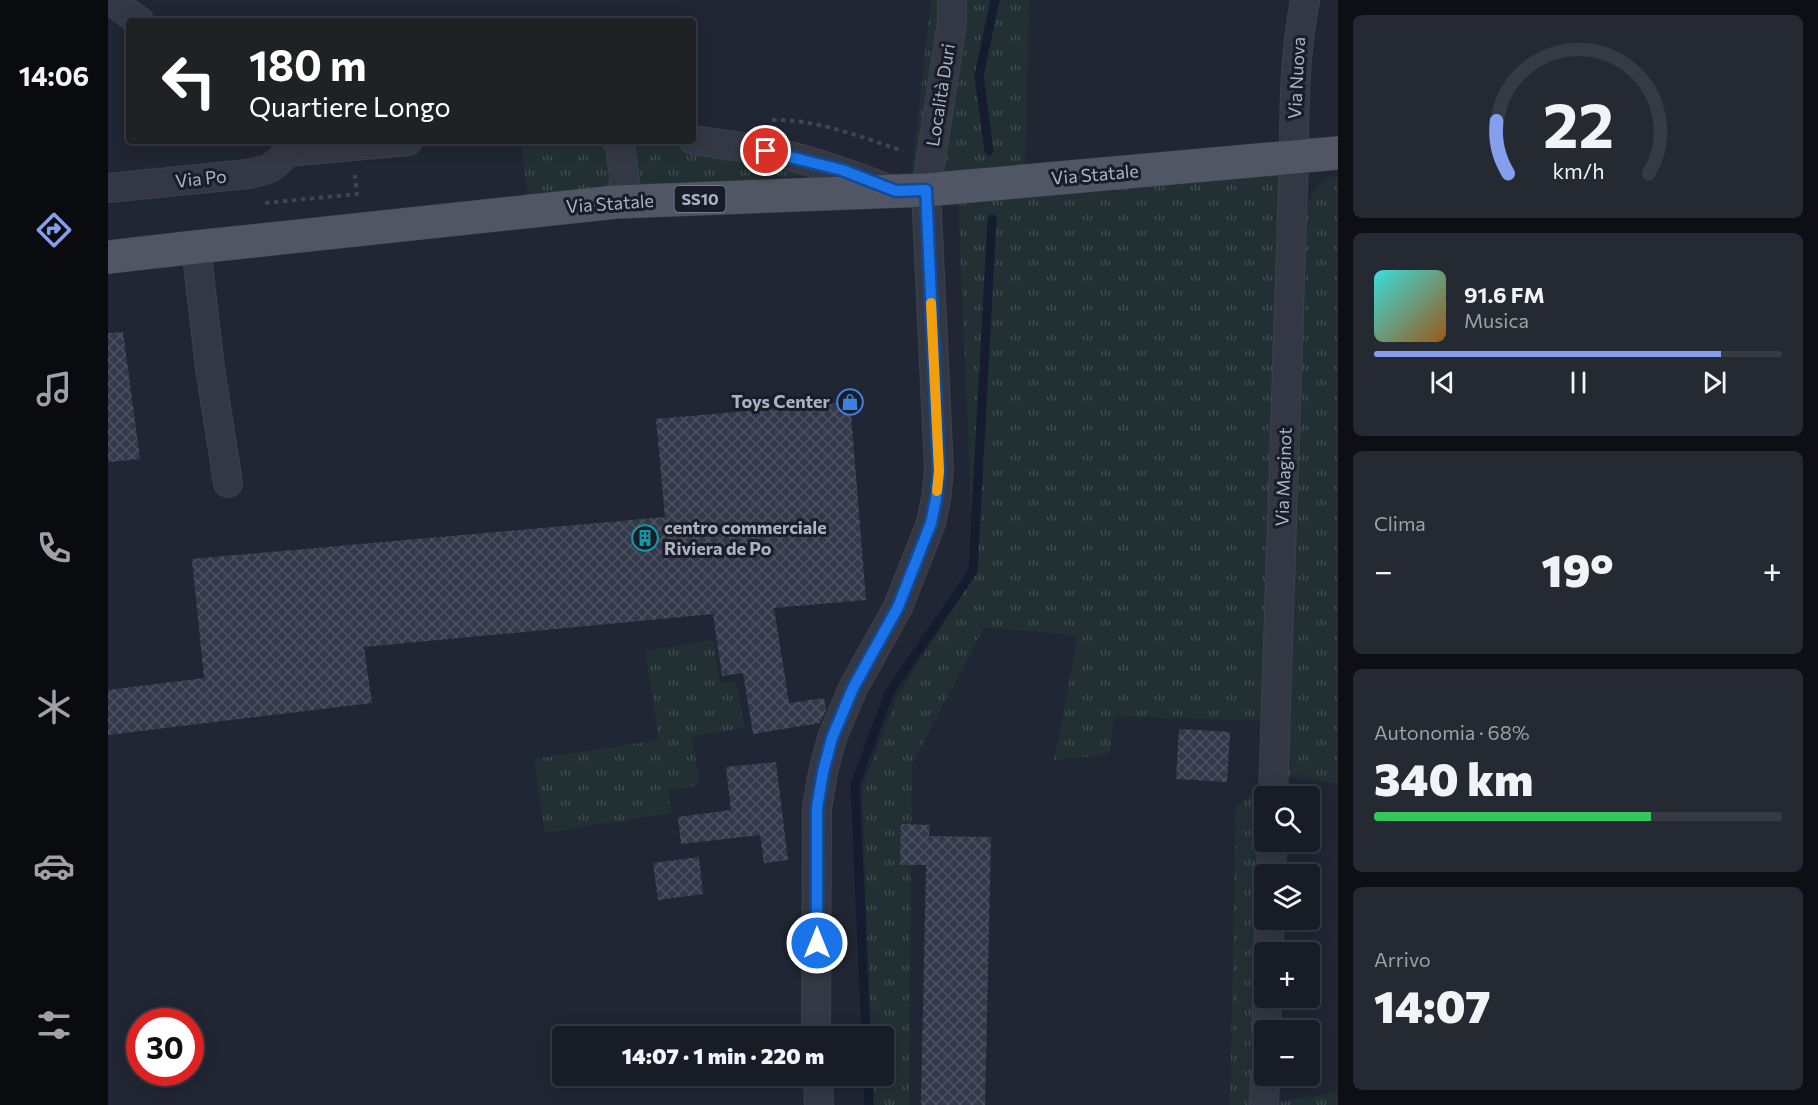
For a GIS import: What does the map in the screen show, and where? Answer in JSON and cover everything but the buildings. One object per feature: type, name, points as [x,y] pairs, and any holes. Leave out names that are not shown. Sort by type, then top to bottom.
[{"type":"main road","name":"SS10","points":[[1294,157],[1338,153]]},
{"type":"main road","name":"Via Statale","points":[[108,258],[616,202],[911,191],[1294,157]]},
{"type":"street","points":[[110,0],[135,18]]},
{"type":"street","name":"Località Duri","points":[[816,1026],[817,808],[823,772],[832,738],[853,688],[898,607],[931,523],[936,499],[939,471],[911,191],[932,155],[952,23],[952,0]]},
{"type":"street","name":"Via Nuova","points":[[1294,157],[1294,102],[1300,23],[1305,0]]},
{"type":"street","points":[[696,140],[788,156],[911,191]]},
{"type":"street","points":[[286,147],[347,144]]},
{"type":"street","points":[[616,202],[625,182],[619,144]]},
{"type":"street","name":"Via Po","points":[[108,188],[268,170],[279,162],[286,147]]},
{"type":"street","name":"Via Maginot","points":[[1274,786],[1294,157]]},
{"type":"street","points":[[196,247],[210,368],[228,483]]},
{"type":"street","points":[[818,1086],[819,1105]]},
{"type":"street","points":[[1264,1086],[1264,1105]]},
{"type":"path","points":[[771,120],[793,119],[836,129],[907,152],[932,155]]},
{"type":"green space","points":[[931,0],[1029,0],[1025,171],[1281,167],[1263,701],[1261,721],[1114,716],[1109,754],[1054,760],[1078,636],[984,627],[912,765],[909,1105],[874,1105],[873,1086],[894,1086],[894,1026],[871,1026],[862,788],[897,697],[974,574],[957,176],[911,179]]},
{"type":"green space","points":[[521,144],[678,144],[808,175],[528,200]]},
{"type":"green space","points":[[1338,176],[1338,784],[1275,774],[1269,786],[1260,786],[1275,773],[1300,224],[1308,202],[1325,180]]},
{"type":"green space","points":[[713,640],[720,683],[736,681],[744,728],[692,736],[700,785],[668,790],[671,813],[545,833],[534,759],[659,740],[645,651]]},
{"type":"green space","points":[[1254,791],[1254,852],[1264,852],[1264,864],[1254,864],[1254,930],[1264,930],[1264,942],[1254,942],[1254,1008],[1264,1008],[1264,1020],[1254,1020],[1254,1086],[1263,1086],[1262,1105],[1230,1105],[1236,807]]},
{"type":"green space","points":[[1338,1092],[1338,1105],[1270,1105],[1270,1104]]},
{"type":"waterway","points":[[989,151],[979,76],[995,0]]},
{"type":"waterway","points":[[866,1026],[855,785],[889,693],[973,571],[992,219]]},
{"type":"waterway","points":[[868,1086],[869,1105]]},
{"type":"slow traffic","points":[[931,303],[939,471],[937,491]]},
{"type":"place","name":"Toys Center","points":[[850,402]]},
{"type":"place","name":"centro commerciale Riviera de Po","points":[[645,538]]},
{"type":"route","points":[[766,151],[842,170],[896,191],[926,190],[939,471],[936,499],[931,523],[898,607],[853,688],[832,738],[817,808],[817,943]]}]
